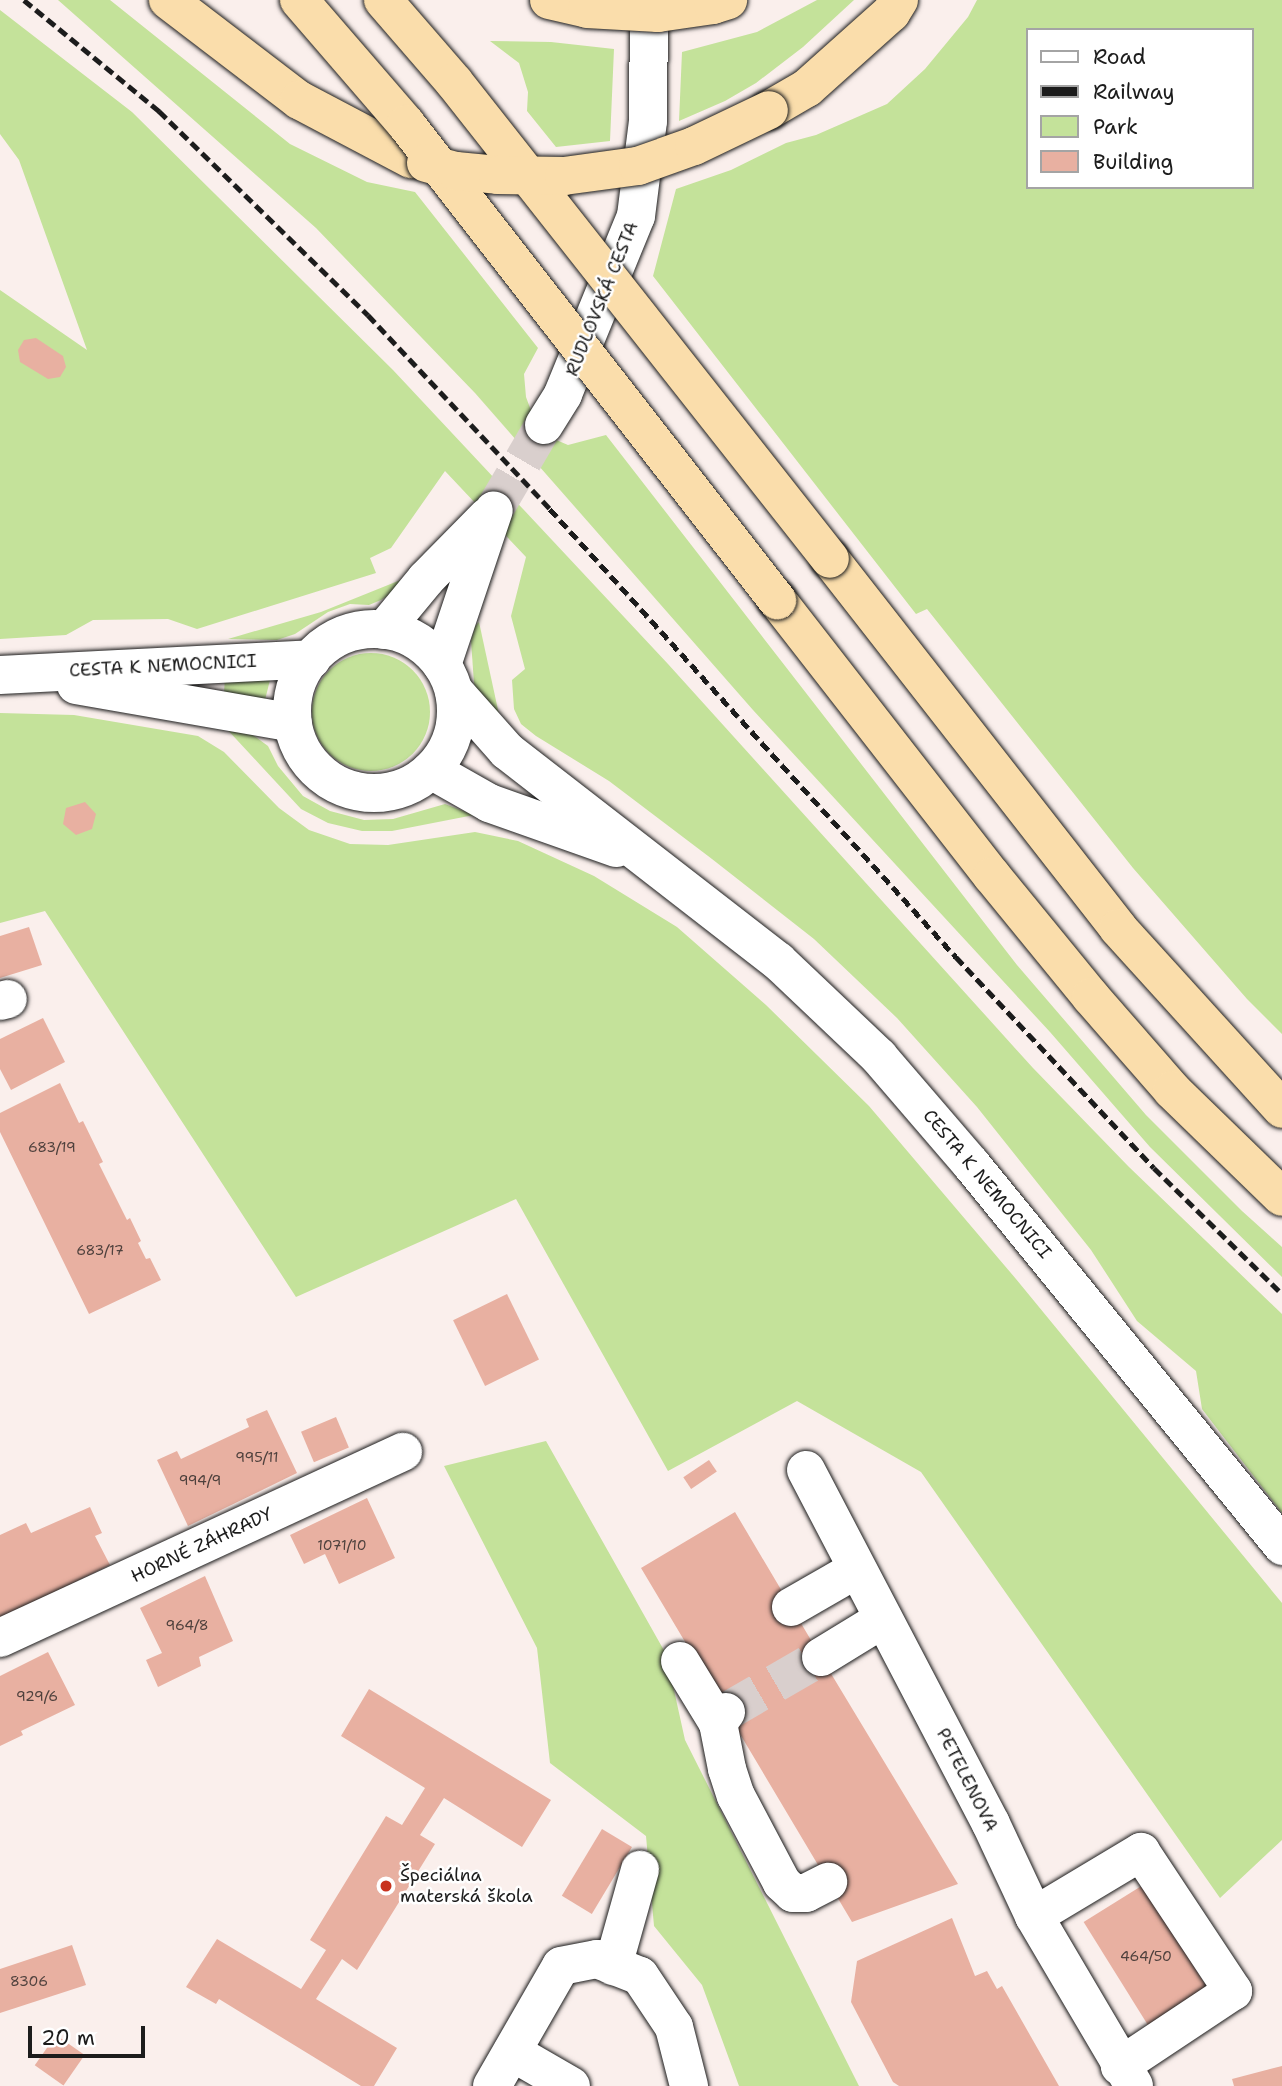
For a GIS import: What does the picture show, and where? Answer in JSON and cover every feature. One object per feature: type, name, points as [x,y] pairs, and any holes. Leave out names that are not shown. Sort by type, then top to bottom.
[{"type":"highway","points":[[168,0],[299,100],[411,159],[456,171],[564,176],[638,166],[694,146],[769,110],[807,88],[826,72],[891,13],[899,0]]},
{"type":"highway","points":[[299,0],[406,124],[992,876],[1091,997],[1172,1090],[1282,1198]]},
{"type":"highway","points":[[383,0],[454,82],[1118,928],[1282,1109]]},
{"type":"highway","points":[[549,0],[587,9],[658,13],[713,5],[727,0]]},
{"type":"street","name":"RUDLOVSKÁ CESTA","points":[[544,425],[563,394],[636,216],[648,121],[649,0]]},
{"type":"street","name":"CESTA K NEMOCNICI","points":[[384,630],[426,579],[494,510],[448,678],[455,725],[446,751],[431,770],[399,789],[371,793],[352,790],[327,778],[313,765],[302,749],[293,723],[296,689],[312,659],[344,635],[384,630],[417,641],[448,678],[507,751],[778,961],[879,1057],[971,1164],[1282,1546]]},
{"type":"street","name":"CESTA K NEMOCNICI","points":[[8,675],[312,659]]},
{"type":"street","name":"CESTA K NEMOCNICI","points":[[8,675],[293,723]]},
{"type":"street","name":"CESTA K NEMOCNICI","points":[[431,770],[489,803],[652,861]]},
{"type":"street","name":"HORNÉ ZÁHRADY","points":[[0,1638],[403,1451]]},
{"type":"street","name":"PETELENOVA","points":[[806,1470],[991,1824],[1034,1916],[1127,2076]]},
{"type":"street","points":[[791,1607],[857,1569]]},
{"type":"street","points":[[821,1657],[883,1619]]},
{"type":"street","points":[[680,1661],[722,1718],[719,1742],[736,1796],[782,1882],[793,1893],[806,1893],[828,1882]]},
{"type":"street","points":[[1034,1916],[1141,1852],[1233,1991],[1127,2076]]},
{"type":"street","points":[[613,1966],[640,1870]]},
{"type":"street","points":[[492,2086],[561,1966],[597,1959],[640,1976],[674,2027],[689,2086]]},
{"type":"street","points":[[512,2052],[571,2086]]},
{"type":"green space","points":[[58,0],[110,0],[290,144],[367,182],[415,192],[538,348],[524,374],[526,397],[536,424],[547,436],[568,445],[606,435],[1017,965],[1146,1115],[1282,1247],[1282,1277],[1150,1147],[1050,1032],[753,710],[475,393],[316,228]]},
{"type":"green space","points":[[817,0],[854,0],[803,47],[756,83],[725,101],[679,121],[682,52],[757,32]]},
{"type":"green space","points":[[977,0],[1282,0],[1282,1034],[1247,999],[1133,868],[927,609],[916,614],[653,276],[676,189],[731,170],[786,143],[816,135],[887,104],[925,69],[968,17]]},
{"type":"green space","points":[[0,10],[132,112],[393,370],[668,664],[1033,1068],[1129,1167],[1282,1314],[1282,1513],[1202,1409],[1196,1371],[1137,1321],[1091,1250],[977,1107],[897,1018],[814,939],[712,859],[609,781],[521,724],[514,709],[512,680],[525,669],[511,616],[526,557],[445,471],[391,548],[370,558],[376,573],[197,629],[168,619],[93,620],[66,635],[0,639],[0,290],[87,350],[19,160],[0,134]]},
{"type":"green space","points":[[490,41],[551,42],[614,49],[610,141],[556,147],[527,111],[528,92],[519,63]]},
{"type":"green space","points":[[403,579],[397,590],[381,600],[369,605],[350,604],[328,612],[295,634],[277,640],[228,639],[321,612]]},
{"type":"green space","points":[[479,622],[503,733],[485,714],[474,683],[471,641],[475,626]]},
{"type":"green space","points":[[371,653],[394,657],[413,670],[426,689],[430,712],[426,735],[413,754],[394,767],[371,771],[348,767],[329,754],[316,735],[312,712],[316,689],[329,670],[348,657]]},
{"type":"green space","points":[[225,676],[271,676],[264,704],[224,694]]},
{"type":"green space","points":[[0,713],[74,715],[198,736],[224,752],[279,808],[309,830],[350,844],[388,845],[475,832],[518,841],[594,876],[677,927],[766,1005],[869,1106],[1016,1279],[1282,1603],[1282,1840],[1220,1898],[921,1472],[797,1401],[668,1471],[516,1199],[296,1297],[45,911],[0,923]]},
{"type":"green space","points":[[224,726],[245,729],[268,746],[278,766],[303,796],[330,811],[364,820],[393,819],[445,804],[474,815],[392,831],[362,831],[328,823],[301,809]]},
{"type":"green space","points":[[546,1441],[666,1654],[685,1740],[859,2086],[739,2086],[702,1985],[654,1926],[646,1836],[550,1763],[537,1648],[444,1466]]},
{"type":"building","points":[[36,338],[63,356],[66,367],[60,377],[48,379],[20,362],[18,350],[24,340]]},
{"type":"building","points":[[85,802],[96,814],[92,829],[76,835],[63,824],[66,808]]},
{"type":"building","points":[[29,927],[42,965],[0,978],[0,936]]},
{"type":"building","points":[[43,1018],[65,1062],[11,1090],[0,1069],[0,1039]]},
{"type":"building","points":[[60,1083],[79,1123],[83,1121],[103,1162],[99,1164],[127,1220],[130,1218],[146,1259],[150,1258],[161,1280],[89,1314],[0,1132],[0,1113]]},
{"type":"building","points":[[507,1294],[539,1360],[485,1386],[453,1320]]},
{"type":"building","points":[[267,1410],[297,1473],[188,1526],[157,1460],[177,1451],[181,1459],[249,1427],[246,1419]]},
{"type":"building","points":[[336,1417],[349,1447],[314,1462],[301,1432]]},
{"type":"building","points":[[709,1460],[717,1472],[691,1489],[683,1477]]},
{"type":"building","points":[[367,1498],[395,1558],[339,1584],[325,1554],[304,1564],[290,1535]]},
{"type":"building","points":[[90,1507],[102,1533],[95,1536],[110,1565],[0,1619],[0,1535],[26,1523],[31,1533]]},
{"type":"building","points":[[735,1512],[958,1884],[852,1922],[641,1568]]},
{"type":"building","points":[[205,1576],[233,1641],[199,1657],[201,1666],[158,1687],[146,1660],[162,1653],[140,1608]]},
{"type":"building","points":[[48,1652],[75,1705],[21,1731],[23,1735],[0,1746],[0,1676]]},
{"type":"building","points":[[369,1689],[551,1800],[522,1847],[444,1798],[420,1835],[435,1844],[357,1970],[342,1959],[316,1999],[397,2048],[374,2086],[361,2086],[219,1999],[216,2004],[186,1987],[217,1939],[301,1989],[326,1950],[310,1940],[386,1816],[402,1825],[425,1788],[341,1736]]},
{"type":"building","points":[[602,1829],[632,1847],[592,1914],[562,1896]]},
{"type":"building","points":[[1143,1885],[1208,1989],[1149,2026],[1084,1922]]},
{"type":"building","points":[[952,1918],[975,1976],[987,1971],[997,1989],[1002,1986],[1059,2086],[899,2086],[893,2082],[851,2002],[857,1961]]},
{"type":"building","points":[[72,1945],[86,1985],[0,2013],[0,1969]]},
{"type":"building","points":[[56,2035],[85,2055],[63,2085],[35,2065]]},
{"type":"building","points":[[1282,2066],[1282,2086],[1234,2086],[1232,2079]]},
{"type":"tunnel","points":[[494,510],[544,425]]},
{"type":"tunnel","points":[[726,1712],[821,1657]]},
{"type":"railway","points":[[24,0],[159,111],[368,315],[550,509],[956,957],[1154,1168],[1282,1294]]},
{"type":"place","name":"Špeciálna materská škola","points":[[386,1886]]}]
